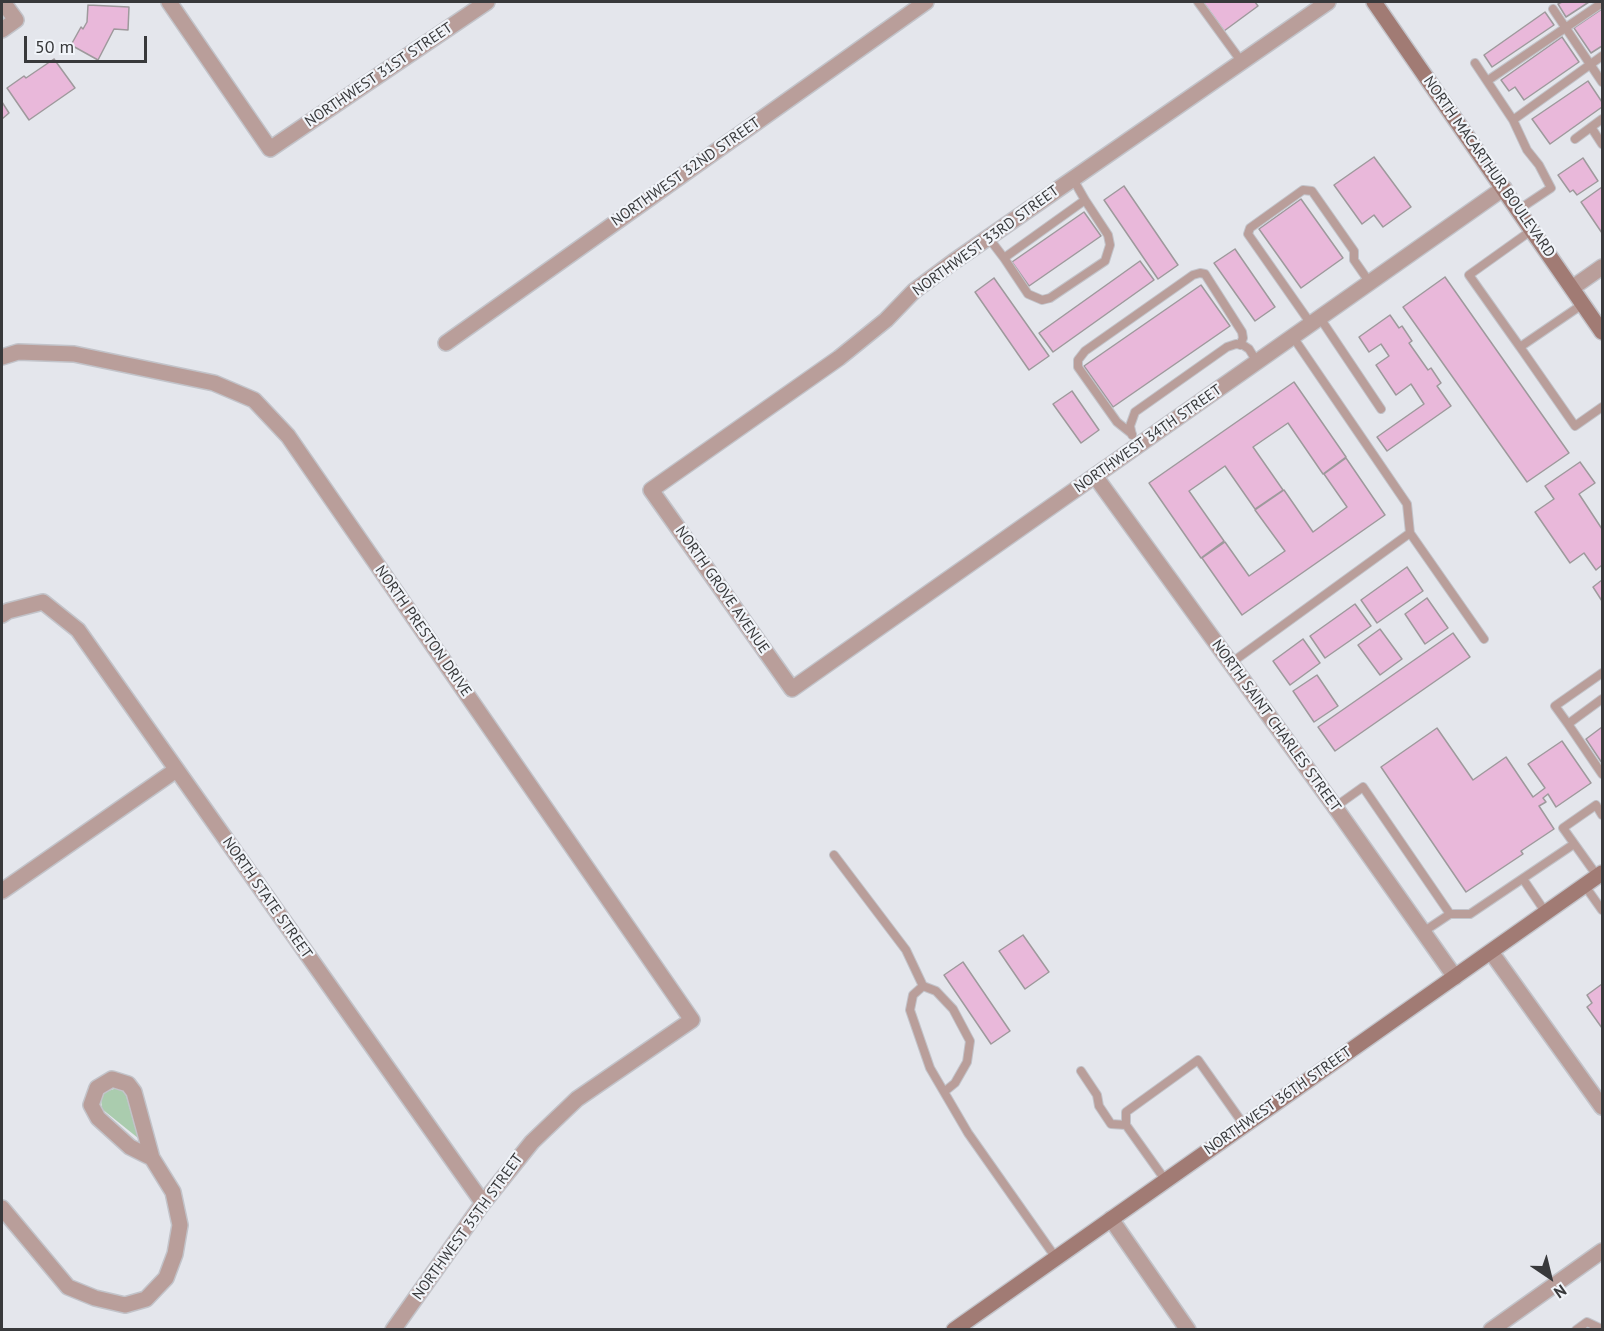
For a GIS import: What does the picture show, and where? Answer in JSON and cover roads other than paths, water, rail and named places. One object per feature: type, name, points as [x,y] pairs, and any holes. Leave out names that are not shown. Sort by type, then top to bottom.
[{"type":"main road","name":"NORTH MACARTHUR BOULEVARD","points":[[1374,2],[1602,332]]},
{"type":"main road","name":"NORTHWEST 36TH STREET","points":[[954,1329],[1595,879]]},
{"type":"street","points":[[2,30],[16,20],[3,2]]},
{"type":"street","name":"NORTHWEST 31ST STREET","points":[[169,2],[270,149],[487,2]]},
{"type":"street","name":"NORTHWEST 32ND STREET","points":[[446,343],[926,2]]},
{"type":"street","name":"NORTHWEST 33RD STREET","points":[[651,490],[839,358],[886,320],[914,291],[988,237],[1328,2]]},
{"type":"street","name":"NORTHWEST 34TH STREET","points":[[792,689],[1095,476],[1135,440],[1257,362],[1504,188]]},
{"type":"street","points":[[1572,288],[1602,267]]},
{"type":"street","name":"NORTH PRESTON DRIVE","points":[[2,357],[18,352],[74,354],[213,383],[254,400],[288,436],[692,1020]]},
{"type":"street","name":"NORTH SAINT CHARLES STREET","points":[[1095,476],[1455,977]]},
{"type":"street","name":"NORTH GROVE AVENUE","points":[[651,490],[792,689]]},
{"type":"street","name":"NORTH STATE STREET","points":[[2,615],[8,611],[43,602],[78,630],[483,1203]]},
{"type":"street","points":[[2,891],[176,770]]},
{"type":"street","points":[[1491,951],[1601,1104]]},
{"type":"street","name":"NORTHWEST 35TH STREET","points":[[393,1329],[483,1203],[532,1142],[577,1099],[692,1020]]},
{"type":"street","points":[[2,1208],[68,1287],[95,1298],[125,1305],[146,1299],[166,1278],[176,1254],[180,1225],[173,1192],[152,1158],[134,1092],[128,1084],[112,1079],[97,1088],[91,1105],[98,1118],[130,1147],[152,1158]]},
{"type":"street","points":[[1111,1219],[1188,1329]]},
{"type":"street","points":[[1499,1327],[1602,1251]]},
{"type":"lane","points":[[1198,2],[1241,62]]},
{"type":"lane","points":[[1487,81],[1602,3]]},
{"type":"lane","points":[[1553,9],[1602,82]]},
{"type":"lane","points":[[1513,120],[1602,56]]},
{"type":"lane","points":[[1475,63],[1513,120],[1527,150],[1539,165],[1551,188],[1518,210]]},
{"type":"lane","points":[[1575,139],[1602,119]]},
{"type":"lane","points":[[1591,127],[1602,144]]},
{"type":"lane","points":[[988,237],[1028,294],[1042,300],[1050,298],[1105,261],[1110,245],[1108,236],[1073,179]]},
{"type":"lane","points":[[1370,283],[1354,260],[1354,251],[1312,191],[1303,190],[1250,228],[1248,234],[1381,408]]},
{"type":"lane","points":[[1004,258],[1085,200]]},
{"type":"lane","points":[[1532,230],[1468,275],[1575,426],[1602,407]]},
{"type":"lane","points":[[1135,440],[1117,422],[1078,367],[1078,360],[1085,351],[1193,275],[1200,273],[1205,274],[1242,332],[1243,338],[1240,345]]},
{"type":"lane","points":[[1520,347],[1582,304]]},
{"type":"lane","points":[[1293,337],[1407,504],[1410,533],[1484,639]]},
{"type":"lane","points":[[1135,440],[1130,426],[1135,412],[1227,347],[1240,345],[1249,349],[1257,362]]},
{"type":"lane","points":[[1231,663],[1410,533]]},
{"type":"lane","points":[[1602,673],[1555,706],[1602,774]]},
{"type":"lane","points":[[1568,724],[1602,699]]},
{"type":"lane","points":[[1335,807],[1363,788],[1450,914]]},
{"type":"lane","points":[[1602,815],[1596,805],[1563,828],[1595,879],[1602,910]]},
{"type":"lane","points":[[1423,932],[1450,914],[1470,914],[1574,844]]},
{"type":"lane","points":[[834,855],[906,950],[923,987],[936,991],[953,1009],[970,1041],[967,1062],[955,1083],[944,1092]]},
{"type":"lane","points":[[1523,879],[1546,913]]},
{"type":"lane","points":[[923,987],[913,994],[910,1010],[930,1068],[968,1133],[1056,1258]]},
{"type":"lane","points":[[1166,1181],[1126,1125],[1126,1112],[1198,1060],[1244,1125]]},
{"type":"lane","points":[[1081,1071],[1097,1095],[1099,1106],[1111,1124],[1126,1125]]},
{"type":"lane","points":[[1576,1329],[1587,1322],[1602,1329]]}]
